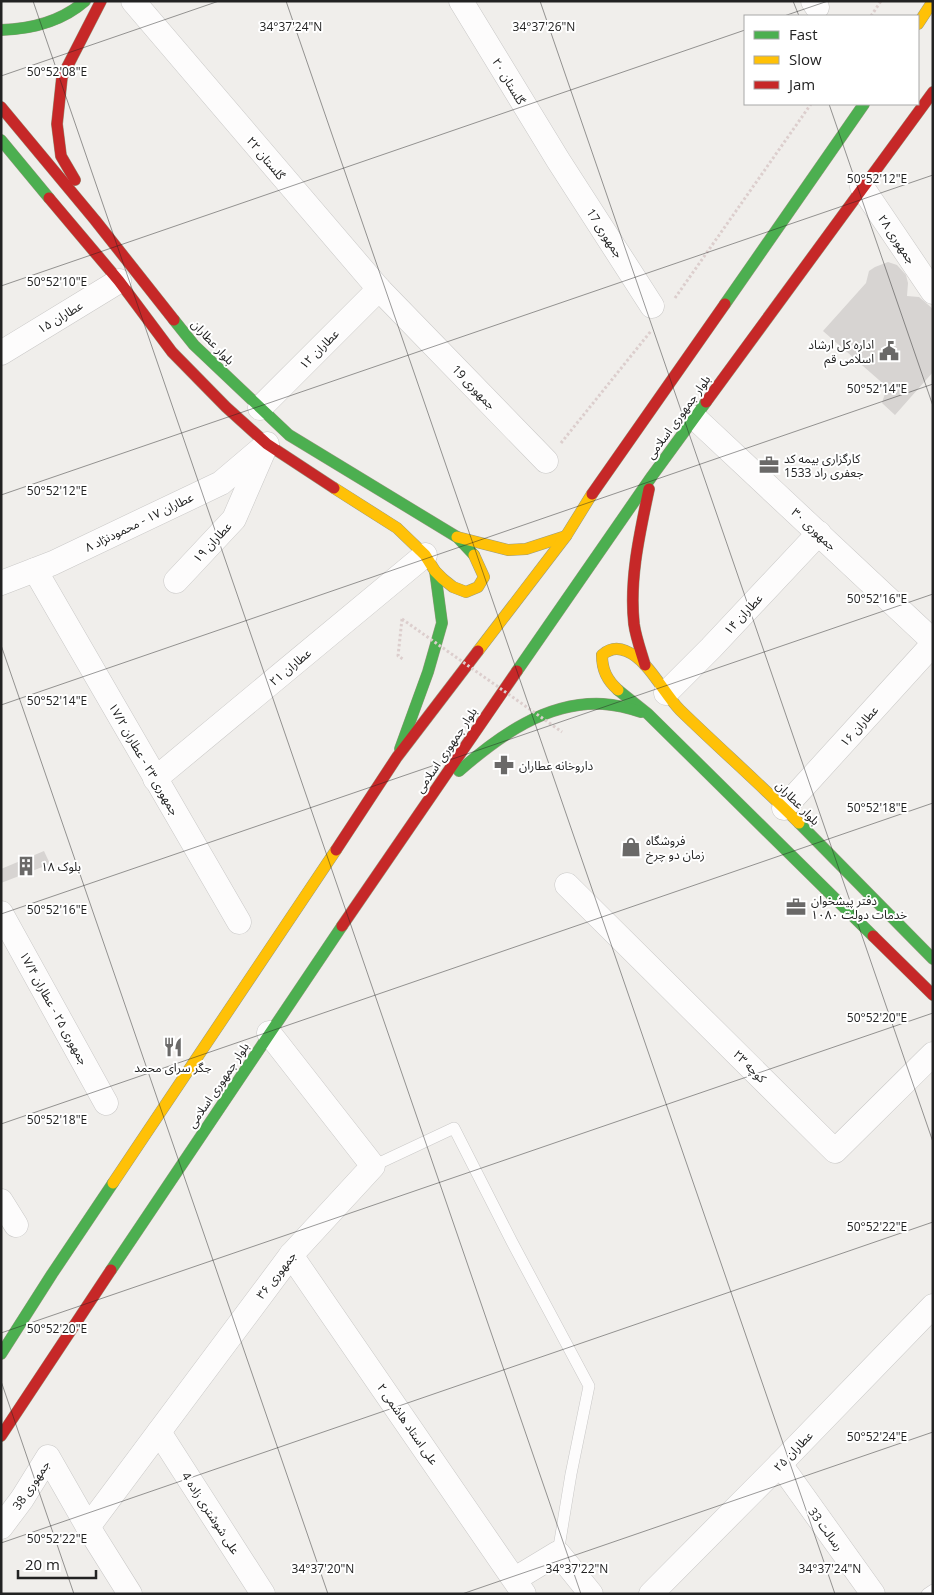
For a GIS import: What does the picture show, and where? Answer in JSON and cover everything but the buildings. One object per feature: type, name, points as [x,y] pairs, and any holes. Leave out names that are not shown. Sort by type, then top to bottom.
[{"type":"main road","points":[[1,30],[19,30],[49,23],[80,7],[85,1]]},
{"type":"main road","points":[[101,1],[62,77],[58,124],[61,156],[101,228]]},
{"type":"main road","points":[[919,22],[933,1]]},
{"type":"main road","name":"بلوار جمهوری اسلامی","points":[[2,1433],[269,1033],[652,476],[933,92]]},
{"type":"main road","name":"بلوار جمهوری اسلامی","points":[[1,1354],[52,1274],[397,758],[566,536],[592,494],[863,105]]},
{"type":"main road","name":"بلوار عطاران","points":[[1,107],[194,345],[260,408],[290,434],[346,471],[457,538]]},
{"type":"main road","points":[[1,140],[119,281],[172,352],[226,407],[267,444],[396,528],[453,587],[466,592],[478,587],[484,577],[482,568],[475,556],[457,538]]},
{"type":"main road","points":[[645,665],[634,622],[635,570],[640,530],[652,476]]},
{"type":"main road","points":[[457,538],[508,550],[526,548],[566,536]]},
{"type":"main road","points":[[541,594],[539,585],[550,556]]},
{"type":"main road","points":[[397,758],[439,638],[442,623],[440,601],[430,563]]},
{"type":"main road","points":[[555,597],[582,577]]},
{"type":"main road","points":[[645,665],[628,651],[618,648],[608,650],[602,656],[601,663],[604,674],[609,682],[648,714],[933,994]]},
{"type":"main road","name":"بلوار عطاران","points":[[645,665],[678,708],[784,808],[933,959]]},
{"type":"main road","points":[[438,787],[502,736],[522,725],[545,716],[579,706],[598,704],[616,705],[648,714]]},
{"type":"street","name":"گلستان ۲۲","points":[[133,1],[379,289],[401,312]]},
{"type":"street","name":"گلستان ۲۰","points":[[461,1],[558,160]]},
{"type":"street","name":"جمهوری 17","points":[[558,160],[656,313]]},
{"type":"street","name":"جمهوری ۲۸","points":[[862,187],[933,292]]},
{"type":"street","name":"عطاران ۱۵","points":[[1,353],[119,281]]},
{"type":"street","name":"عطاران ۱۲","points":[[260,408],[379,289]]},
{"type":"street","name":"جمهوری 19","points":[[401,312],[546,461]]},
{"type":"street","name":"جمهوری ۳۰","points":[[695,418],[933,642]]},
{"type":"street","name":"عطاران ۱۷ - محمودنژاد ۸","points":[[1,583],[53,563],[221,483],[267,444]]},
{"type":"street","name":"عطاران ۱۹","points":[[176,581],[234,519],[267,444]]},
{"type":"street","name":"عطاران ۱۴","points":[[666,692],[711,648],[819,533]]},
{"type":"street","name":"عطاران ۲۱","points":[[155,779],[430,563]]},
{"type":"street","name":"جمهوری ۲۳ - عطاران ۱۷/۲","points":[[35,570],[239,922]]},
{"type":"street","name":"عطاران ۱۶","points":[[784,808],[933,642]]},
{"type":"street","name":"کوچه ۲۳","points":[[567,885],[835,1151],[933,1054]]},
{"type":"street","name":"جمهوری ۲۵ - عطاران ۱۷/۴","points":[[1,912],[106,1103]]},
{"type":"street","points":[[269,1033],[373,1166]]},
{"type":"street","name":"جمهوری ۳۶","points":[[88,1527],[291,1255],[373,1166]]},
{"type":"street","points":[[1,1201],[16,1225]]},
{"type":"street","name":"علی استاد هاشمی ۲","points":[[291,1255],[520,1586]]},
{"type":"street","name":"عطاران ۲۵","points":[[651,1594],[933,1306]]},
{"type":"street","name":"علی شوشتری زاده 4","points":[[159,1432],[263,1594]]},
{"type":"street","name":"جمهوری 38","points":[[1,1527],[22,1499],[48,1457],[88,1527]]},
{"type":"street","name":"رسالت 33","points":[[780,1464],[873,1594]]},
{"type":"street","points":[[88,1527],[130,1594]]},
{"type":"street","points":[[520,1586],[558,1553],[591,1594]]},
{"type":"lane","points":[[373,1166],[454,1128],[589,1386],[571,1474],[558,1553]]},
{"type":"lane","points":[[927,1594],[933,1590]]},
{"type":"path","points":[[872,15],[881,1]]},
{"type":"path","points":[[546,461],[810,105]]},
{"type":"path","points":[[398,656],[402,619],[562,732]]},
{"type":"traffic: fast","points":[[1,30],[24,28],[46,23],[66,14],[85,1]]},
{"type":"traffic: fast","points":[[725,304],[863,105]]},
{"type":"traffic: fast","points":[[1,140],[49,198]]},
{"type":"traffic: fast","points":[[174,320],[194,345],[289,435],[457,537],[474,555]]},
{"type":"traffic: fast","points":[[517,671],[652,476],[706,402]]},
{"type":"traffic: fast","points":[[400,749],[428,672],[442,623],[435,571]]},
{"type":"traffic: fast","points":[[618,690],[648,714],[873,936]]},
{"type":"traffic: fast","points":[[459,771],[507,734],[525,723],[562,708],[603,704],[641,712]]},
{"type":"traffic: fast","points":[[799,823],[933,959]]},
{"type":"traffic: fast","points":[[111,1270],[342,926]]},
{"type":"traffic: fast","points":[[1,1354],[113,1183]]},
{"type":"traffic: slow","points":[[919,22],[933,1]]},
{"type":"traffic: slow","points":[[334,488],[397,528],[425,555],[435,571],[453,587],[466,592],[478,587],[484,577],[474,555]]},
{"type":"traffic: slow","points":[[478,651],[566,536],[592,494]]},
{"type":"traffic: slow","points":[[457,537],[508,550],[526,549],[566,536]]},
{"type":"traffic: slow","points":[[618,690],[606,674],[602,655],[607,651],[616,649],[626,651],[642,662],[680,710],[799,823]]},
{"type":"traffic: slow","points":[[113,1183],[336,850]]},
{"type":"traffic: jam","points":[[75,180],[61,156],[57,124],[62,77],[101,1]]},
{"type":"traffic: jam","points":[[706,402],[933,92]]},
{"type":"traffic: jam","points":[[1,107],[95,220],[174,320]]},
{"type":"traffic: jam","points":[[49,198],[119,281],[172,352],[226,407],[267,444],[334,488]]},
{"type":"traffic: jam","points":[[592,494],[725,304]]},
{"type":"traffic: jam","points":[[645,665],[634,624],[633,590],[636,556],[649,489]]},
{"type":"traffic: jam","points":[[336,850],[397,757],[478,651]]},
{"type":"traffic: jam","points":[[342,926],[517,671]]},
{"type":"traffic: jam","points":[[873,936],[933,995]]},
{"type":"traffic: jam","points":[[1,1436],[111,1270]]},
{"type":"place","name":"اداره کل ارشاد اسلامی قم","points":[[889,351]]},
{"type":"place","name":"کارگزاری بیمه کد 1533 جعفری راد","points":[[769,465]]},
{"type":"place","name":"داروخانه عطاران","points":[[504,765]]},
{"type":"place","name":"فروشگاه زمان دو چرخ","points":[[631,847]]},
{"type":"place","name":"بلوک ۱۸","points":[[26,866]]},
{"type":"place","name":"دفتر پیشخوان خدمات دولت ۱۰۸۰","points":[[796,907]]},
{"type":"place","name":"جگر سرای محمد","points":[[173,1047]]}]
